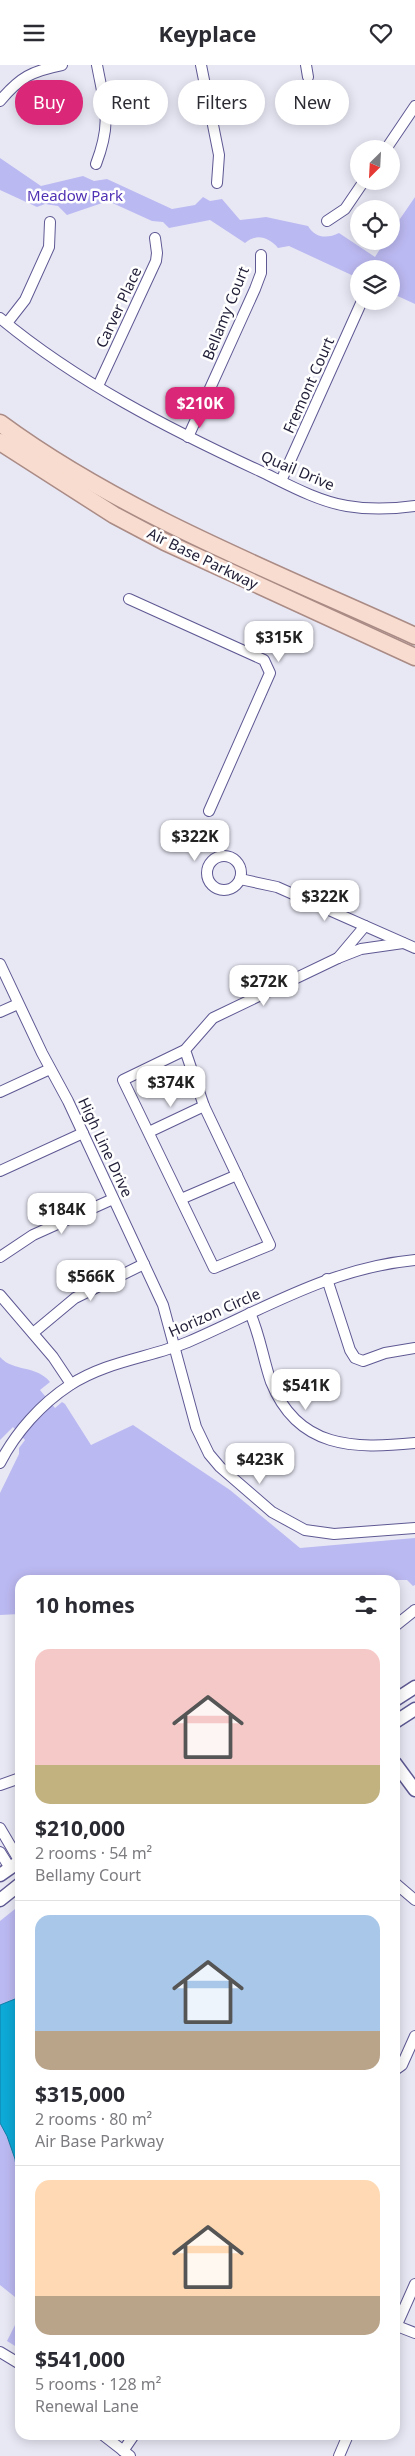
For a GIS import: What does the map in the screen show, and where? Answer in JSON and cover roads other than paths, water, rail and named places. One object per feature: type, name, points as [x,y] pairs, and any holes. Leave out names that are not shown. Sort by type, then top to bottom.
[{"type":"main road","name":"Air Base Parkway","points":[[0,423],[53,459],[172,525],[415,636]]},
{"type":"main road","name":"Air Base Parkway","points":[[0,442],[114,515],[157,537],[415,657]]},
{"type":"street","points":[[0,101],[22,78],[38,70],[62,65]]},
{"type":"street","points":[[96,164],[106,136],[108,119],[97,65]]},
{"type":"street","points":[[201,65],[219,155],[216,183]]},
{"type":"street","points":[[306,65],[308,77]]},
{"type":"street","points":[[392,140],[415,106]]},
{"type":"street","points":[[327,221],[345,209],[358,190]]},
{"type":"street","points":[[4,320],[25,300],[49,247],[50,222]]},
{"type":"street","name":"Carver Place","points":[[98,386],[156,261],[155,239]]},
{"type":"street","name":"Bellamy Court","points":[[188,437],[255,289],[261,273],[261,255]]},
{"type":"street","name":"Fremont Court","points":[[281,481],[358,310]]},
{"type":"street","name":"Quail Drive","points":[[4,320],[98,386],[188,437],[281,481],[319,498],[346,506],[370,508],[415,506]]},
{"type":"street","points":[[129,599],[264,660],[270,673],[209,811]]},
{"type":"street","points":[[240,879],[277,887],[415,948]]},
{"type":"street","points":[[338,959],[365,926]]},
{"type":"street","points":[[185,1050],[204,1107],[270,1245],[214,1268],[123,1080],[185,1050],[213,1018],[361,949],[403,943]]},
{"type":"street","name":"High Line Drive","points":[[0,964],[83,1133],[163,1305],[196,1427],[205,1447],[220,1467],[272,1512],[298,1527],[325,1534],[415,1528]]},
{"type":"street","points":[[0,1012],[18,1004]]},
{"type":"street","points":[[0,1092],[50,1069]]},
{"type":"street","points":[[148,1132],[204,1107]]},
{"type":"street","points":[[0,1171],[83,1133]]},
{"type":"street","points":[[181,1199],[237,1175]]},
{"type":"street","points":[[0,1257],[33,1235],[113,1199]]},
{"type":"street","name":"Horizon Circle","points":[[1,1460],[19,1433],[49,1401],[71,1384],[112,1364],[175,1346],[327,1279],[374,1266],[415,1259]]},
{"type":"street","points":[[33,1333],[74,1298],[144,1264]]},
{"type":"street","points":[[327,1279],[350,1350],[355,1358],[363,1361],[385,1353],[415,1349]]},
{"type":"street","points":[[0,1295],[53,1357],[71,1384]]},
{"type":"street","points":[[250,1313],[275,1391],[292,1415],[308,1430],[328,1440],[351,1446],[377,1447],[415,1443]]},
{"type":"street","points":[[400,1622],[415,1610]]},
{"type":"street","points":[[400,1697],[415,1687]]},
{"type":"street","points":[[400,1719],[415,1709]]},
{"type":"street","points":[[400,1770],[415,1790]]},
{"type":"street","points":[[0,1785],[15,1780]]},
{"type":"street","points":[[0,1828],[12,1867]]},
{"type":"street","points":[[0,1852],[12,1867]]},
{"type":"street","points":[[400,1887],[415,1900]]},
{"type":"street","points":[[0,1900],[15,1889]]},
{"type":"street","points":[[400,2066],[415,2036]]},
{"type":"street","points":[[400,2318],[415,2284]]},
{"type":"street","points":[[400,2328],[415,2333]]},
{"type":"street","points":[[0,2352],[15,2361]]},
{"type":"street","points":[[110,2440],[127,2453],[132,2440]]},
{"type":"street","points":[[338,2456],[346,2440]]},
{"type":"park label","name":"Meadow Park","points":[[75,195]]}]
